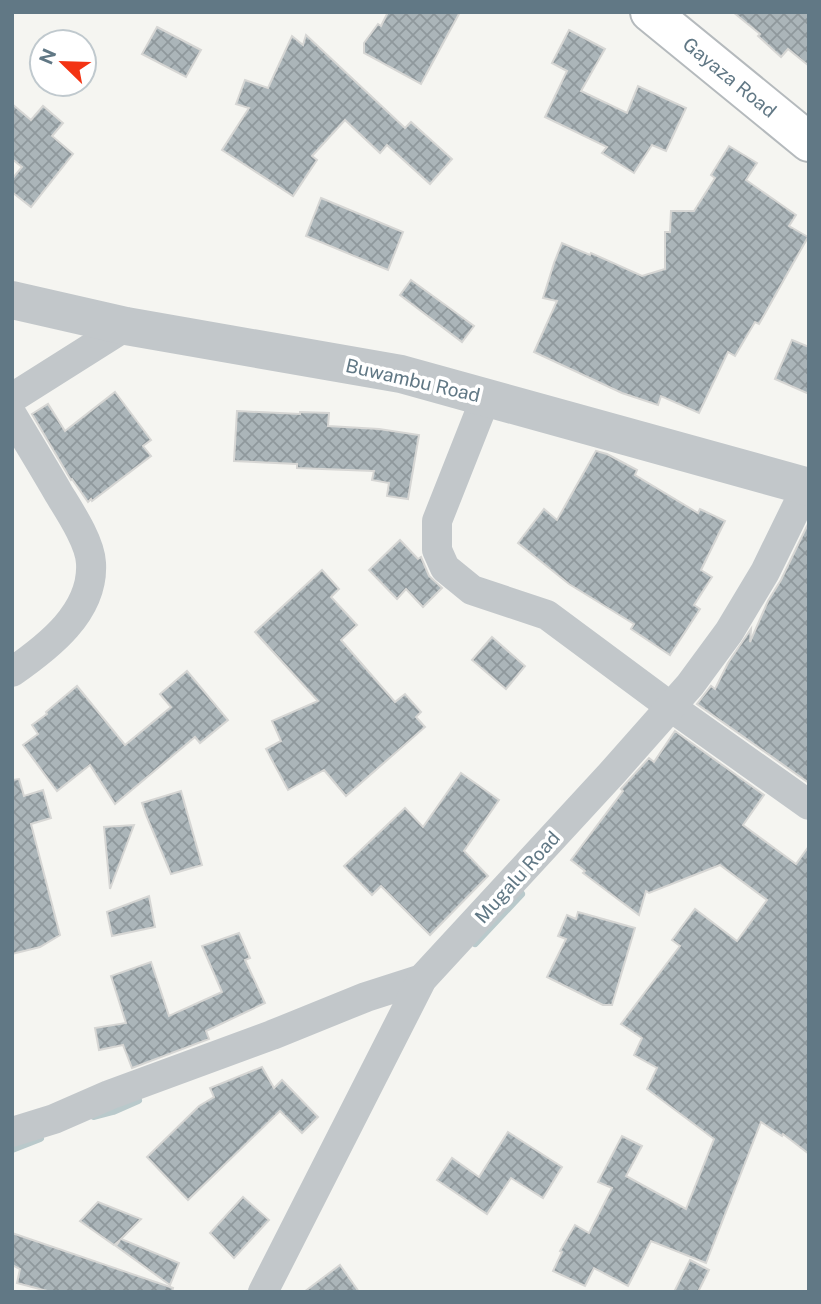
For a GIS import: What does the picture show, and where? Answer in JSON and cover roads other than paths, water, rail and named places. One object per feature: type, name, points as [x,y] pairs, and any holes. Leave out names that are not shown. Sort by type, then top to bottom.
[{"type":"main road","name":"Gayaza Road","points":[[650,12],[809,142]]},
{"type":"street","name":"Buwambu Road","points":[[12,300],[126,326],[401,374],[808,486]]},
{"type":"street","points":[[12,398],[126,326]]},
{"type":"street","points":[[486,397],[437,520],[437,550],[445,568],[472,590],[547,615],[809,805]]},
{"type":"street","points":[[12,415],[82,533],[92,561],[89,582],[80,608],[63,630],[38,654],[12,672]]},
{"type":"street","name":"Mugalu Road","points":[[263,1292],[422,979],[690,685],[729,632],[765,572],[808,486]]},
{"type":"street","points":[[12,1132],[54,1119],[109,1095],[366,997],[422,979]]},
{"type":"waterway","points":[[475,943],[521,894]]},
{"type":"waterway","points":[[94,1116],[138,1100]]},
{"type":"waterway","points":[[12,1149],[40,1138]]}]
